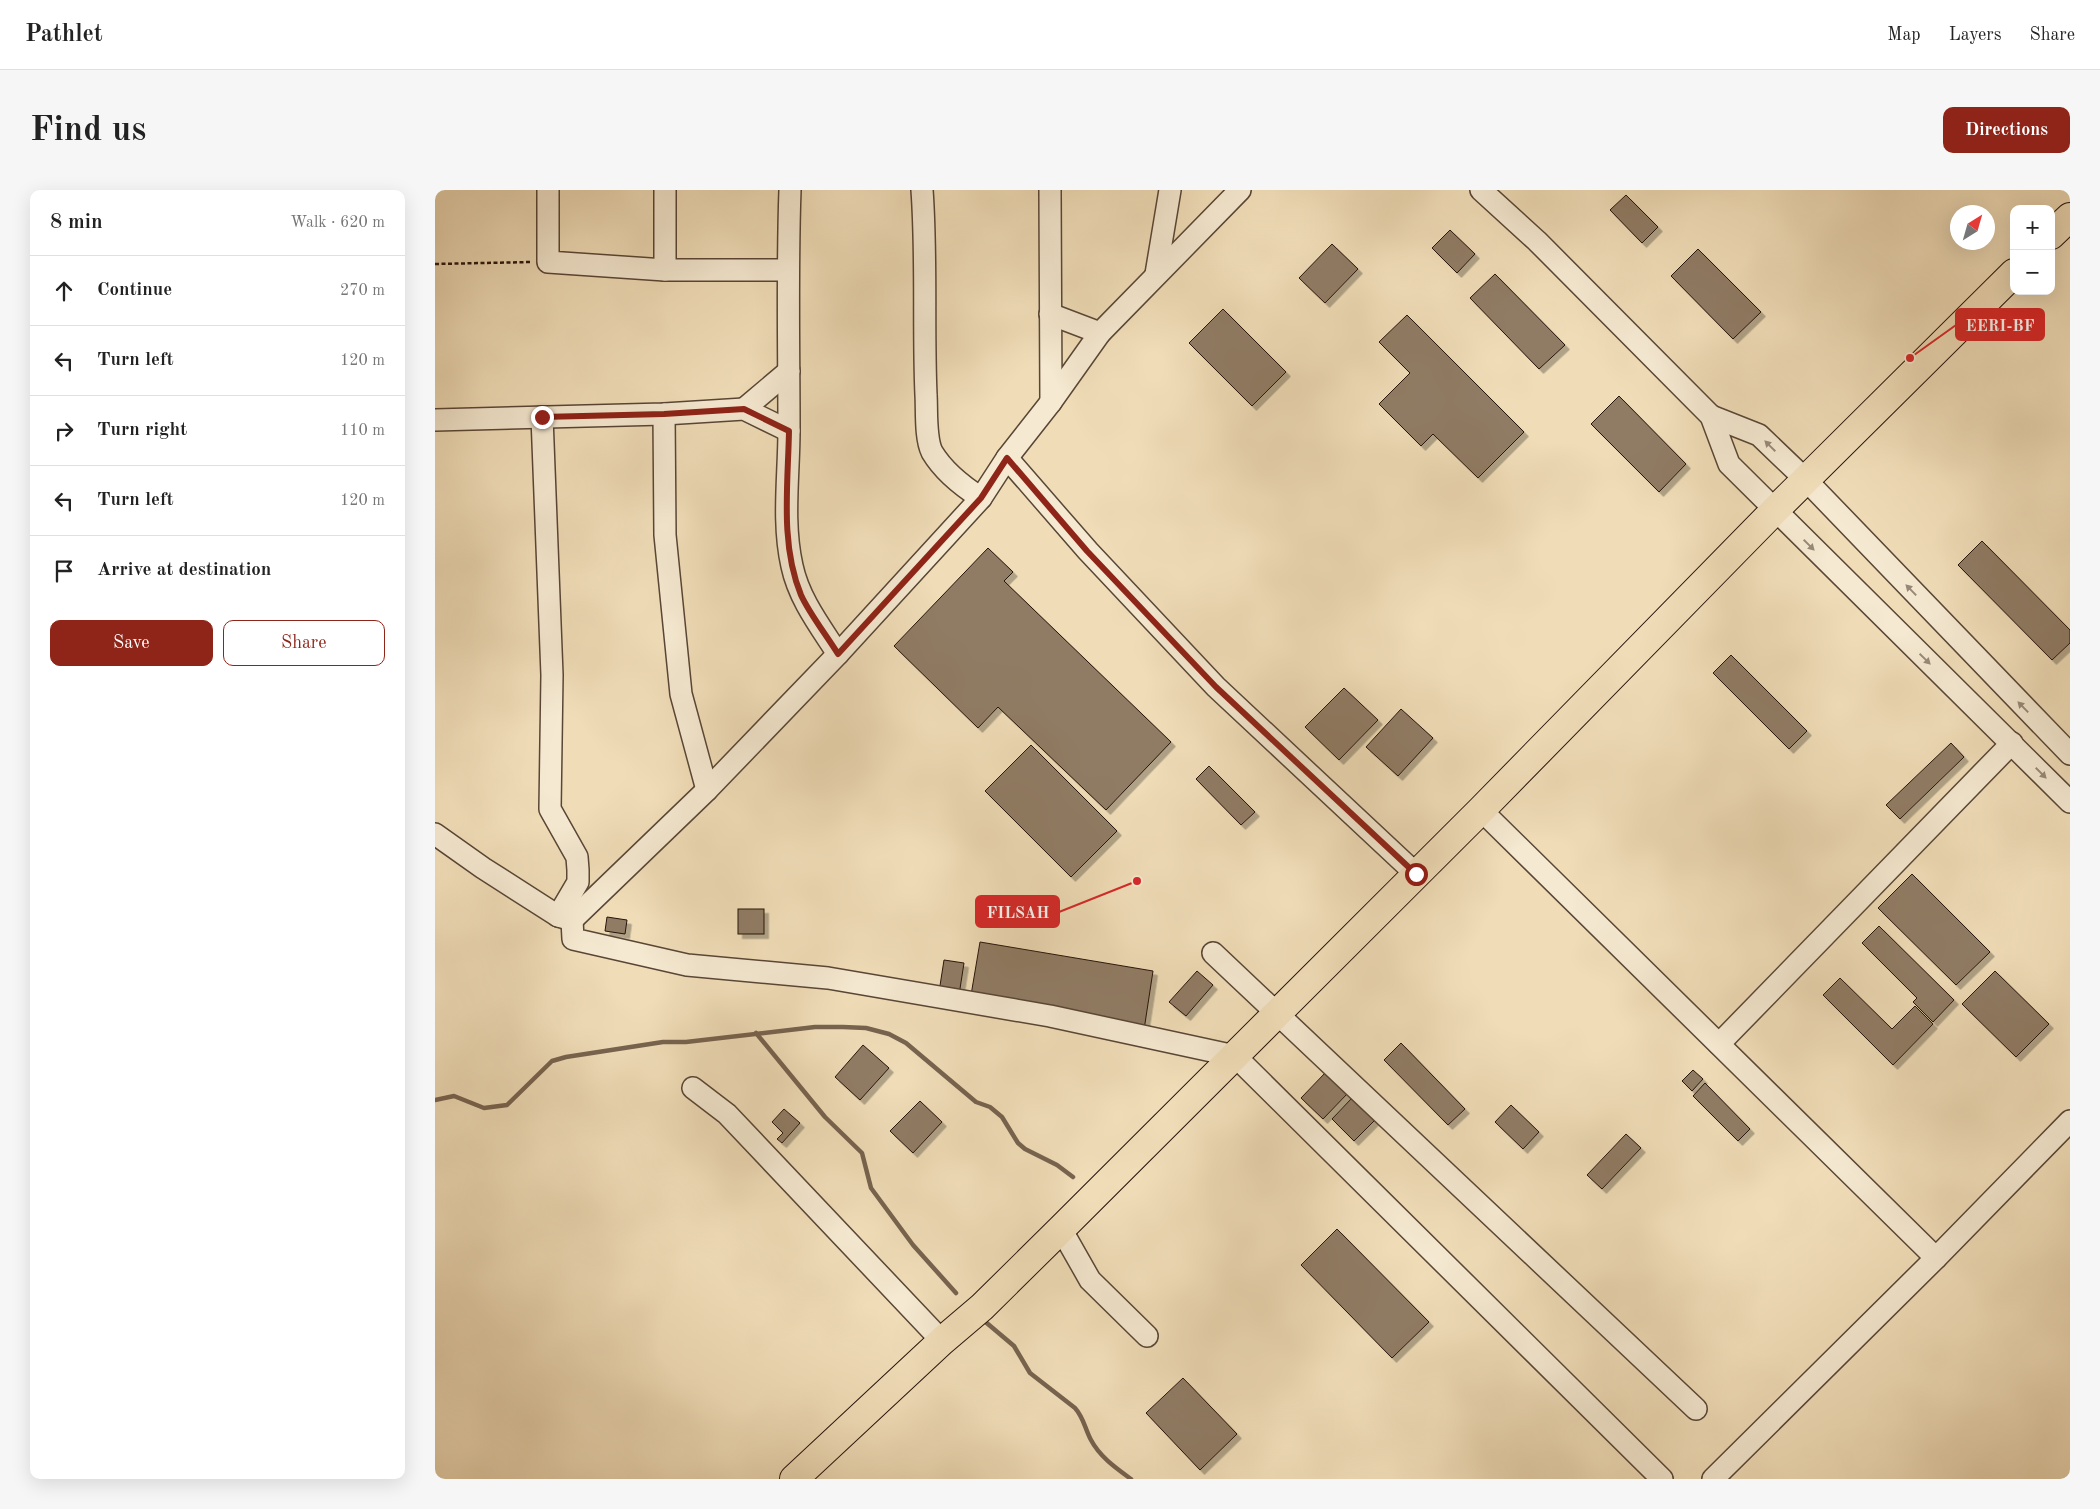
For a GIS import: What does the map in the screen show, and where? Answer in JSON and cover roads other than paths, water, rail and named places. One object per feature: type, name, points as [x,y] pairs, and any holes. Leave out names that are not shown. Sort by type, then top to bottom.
[{"type":"highway","points":[[2055,231],[2070,217]]},
{"type":"highway","points":[[798,1478],[942,1341],[982,1308],[1061,1230],[1481,810],[1775,510],[2010,277]]},
{"type":"street","points":[[548,190],[548,262],[665,270],[787,270]]},
{"type":"street","points":[[665,190],[665,270]]},
{"type":"street","points":[[791,190],[787,270],[789,372],[787,520],[792,565],[802,597],[838,654]]},
{"type":"street","points":[[922,190],[926,297],[925,370],[927,424],[931,450],[944,468],[963,486],[981,498]]},
{"type":"street","points":[[1050,190],[1051,402]]},
{"type":"street","points":[[1156,274],[1170,190]]},
{"type":"street","points":[[565,918],[707,790],[838,654],[981,498],[1007,458],[1051,402],[1099,333],[1240,190]]},
{"type":"street","points":[[1481,190],[1537,241],[1711,416],[1759,435],[1806,480],[2070,754]]},
{"type":"street","points":[[1050,314],[1099,333]]},
{"type":"street","points":[[744,409],[789,372]]},
{"type":"street","points":[[435,420],[664,414],[744,409],[789,431]]},
{"type":"street","points":[[664,414],[665,535],[681,694],[707,790]]},
{"type":"street","points":[[1711,416],[1729,464],[2070,802]]},
{"type":"street","points":[[542,417],[553,675],[550,809],[577,858],[578,870],[578,882],[565,918]]},
{"type":"street","points":[[1007,458],[1087,551],[1216,687],[1416,874]]},
{"type":"street","points":[[1719,1044],[2012,743]]},
{"type":"street","points":[[1481,810],[1936,1258]]},
{"type":"street","points":[[435,834],[483,868],[565,918],[573,938],[687,965],[828,978],[1050,1016],[1235,1056],[1662,1479]]},
{"type":"street","points":[[1213,953],[1696,1409]]},
{"type":"street","points":[[693,1088],[727,1114],[942,1341]]},
{"type":"street","points":[[1713,1479],[1936,1258],[2070,1121]]},
{"type":"street","points":[[1061,1230],[1090,1280],[1147,1336]]},
{"type":"waterway","points":[[435,1100],[454,1096],[484,1108],[507,1105],[552,1061],[566,1057],[663,1042],[686,1042],[815,1027],[866,1028],[889,1034],[906,1043],[976,1102],[990,1107],[1002,1117],[1018,1143],[1025,1149],[1057,1165],[1073,1177]]},
{"type":"waterway","points":[[756,1033],[825,1117],[862,1153],[871,1188],[913,1245],[956,1293]]},
{"type":"waterway","points":[[982,1319],[1014,1346],[1030,1373],[1075,1408],[1099,1452],[1131,1479]]},
{"type":"place","name":"EERI-BF","points":[[1910,358]]},
{"type":"place","name":"FILSAH","points":[[1137,881]]}]
